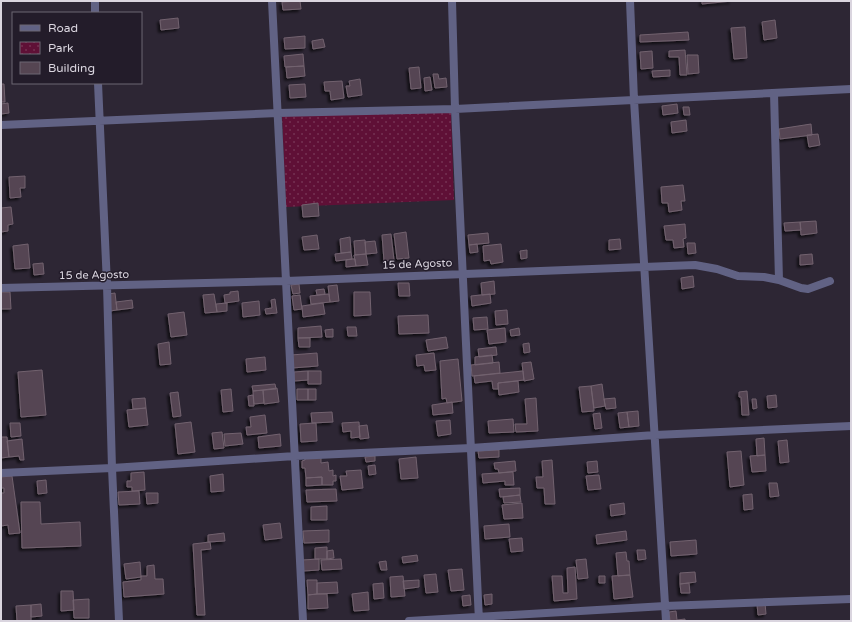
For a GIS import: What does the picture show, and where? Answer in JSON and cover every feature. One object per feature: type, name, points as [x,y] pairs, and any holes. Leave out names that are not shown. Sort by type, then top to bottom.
[{"type":"street","points":[[95,1],[95,12]]},
{"type":"street","points":[[272,1],[303,621]]},
{"type":"street","points":[[452,1],[455,109],[479,619]]},
{"type":"street","points":[[630,1],[634,100],[666,621]]},
{"type":"street","points":[[98,84],[119,621]]},
{"type":"street","points":[[1,125],[278,114],[455,109],[851,89]]},
{"type":"street","points":[[774,93],[778,280]]},
{"type":"street","name":"15 de Agosto","points":[[1,288],[286,281],[463,273],[695,266],[717,269],[738,276],[764,277],[808,289],[830,281]]},
{"type":"street","points":[[1,473],[112,468],[295,456],[471,448],[655,435],[851,426]]},
{"type":"street","points":[[409,621],[479,619],[665,606],[851,599]]},
{"type":"green space","points":[[451,112],[454,200],[286,207],[282,115]]},
{"type":"building","points":[[300,1],[301,9],[283,10],[282,2]]},
{"type":"building","points":[[702,1],[732,1],[702,4]]},
{"type":"building","points":[[178,18],[179,28],[161,30],[160,20]]},
{"type":"building","points":[[775,20],[777,38],[764,40],[762,22]]},
{"type":"building","points":[[745,27],[747,58],[734,59],[731,28]]},
{"type":"building","points":[[688,32],[689,40],[640,42],[640,35]]},
{"type":"building","points":[[305,36],[305,48],[285,49],[284,38]]},
{"type":"building","points":[[323,39],[325,47],[313,49],[312,41]]},
{"type":"building","points":[[685,50],[687,75],[680,75],[679,57],[669,57],[669,51]]},
{"type":"building","points":[[652,51],[653,68],[641,69],[640,52]]},
{"type":"building","points":[[303,54],[304,66],[285,67],[284,56]]},
{"type":"building","points":[[687,55],[698,55],[699,73],[688,74]]},
{"type":"building","points":[[304,66],[305,76],[287,78],[286,67]]},
{"type":"building","points":[[419,67],[421,88],[411,89],[409,68]]},
{"type":"building","points":[[670,70],[670,76],[653,77],[652,71]]},
{"type":"building","points":[[433,74],[438,74],[439,79],[446,78],[447,87],[435,88]]},
{"type":"building","points":[[430,77],[432,90],[425,91],[424,78]]},
{"type":"building","points":[[360,79],[362,95],[348,97],[346,86],[350,86],[349,81]]},
{"type":"building","points":[[342,81],[344,98],[331,100],[330,91],[325,91],[324,82]]},
{"type":"building","points":[[1,84],[4,84],[5,102],[1,102]]},
{"type":"building","points":[[305,84],[306,97],[290,98],[289,85]]},
{"type":"building","points":[[8,103],[9,113],[1,114],[1,104]]},
{"type":"building","points":[[677,104],[678,113],[663,115],[662,106]]},
{"type":"building","points":[[683,107],[689,107],[690,115],[684,115]]},
{"type":"building","points":[[686,120],[687,131],[672,133],[671,122]]},
{"type":"building","points":[[811,124],[812,135],[780,139],[779,129]]},
{"type":"building","points":[[818,134],[820,145],[809,147],[807,135]]},
{"type":"building","points":[[25,176],[25,188],[20,188],[21,197],[10,198],[9,177]]},
{"type":"building","points":[[683,185],[685,201],[681,201],[682,210],[669,212],[668,203],[662,203],[661,187]]},
{"type":"building","points":[[318,203],[319,216],[303,217],[302,205]]},
{"type":"building","points":[[11,207],[13,224],[8,225],[8,231],[1,232],[1,208]]},
{"type":"building","points":[[816,221],[817,233],[801,235],[800,222]]},
{"type":"building","points":[[800,222],[801,230],[785,231],[784,223]]},
{"type":"building","points":[[685,224],[686,238],[683,239],[684,247],[674,248],[673,240],[666,240],[664,226]]},
{"type":"building","points":[[406,232],[409,258],[397,259],[394,234]]},
{"type":"building","points":[[488,233],[489,243],[469,245],[468,235]]},
{"type":"building","points":[[391,234],[394,260],[384,261],[382,235]]},
{"type":"building","points":[[317,235],[319,249],[304,250],[302,237]]},
{"type":"building","points":[[350,237],[351,252],[341,253],[340,239]]},
{"type":"building","points":[[620,239],[621,249],[609,250],[609,240]]},
{"type":"building","points":[[365,240],[366,254],[355,255],[354,241]]},
{"type":"building","points":[[375,241],[377,253],[366,254],[365,242]]},
{"type":"building","points":[[687,243],[695,243],[696,253],[688,254]]},
{"type":"building","points":[[28,244],[30,268],[15,269],[13,246]]},
{"type":"building","points":[[477,244],[478,252],[470,253],[469,245]]},
{"type":"building","points":[[501,244],[503,262],[491,264],[490,260],[484,261],[483,246]]},
{"type":"building","points":[[527,250],[527,258],[521,259],[520,251]]},
{"type":"building","points":[[351,252],[352,259],[336,261],[335,254]]},
{"type":"building","points":[[366,254],[368,265],[356,266],[354,255]]},
{"type":"building","points":[[812,254],[813,264],[800,265],[800,255]]},
{"type":"building","points":[[355,259],[356,266],[346,267],[346,260]]},
{"type":"building","points":[[43,263],[44,274],[34,275],[33,264]]},
{"type":"building","points":[[693,276],[694,287],[682,289],[681,278]]},
{"type":"building","points":[[494,281],[495,294],[482,295],[481,283]]},
{"type":"building","points":[[398,283],[409,283],[410,296],[399,296]]},
{"type":"building","points":[[299,284],[300,293],[293,294],[291,285]]},
{"type":"building","points":[[337,285],[339,301],[330,302],[328,286]]},
{"type":"building","points":[[324,289],[325,294],[317,295],[316,290]]},
{"type":"building","points":[[238,291],[239,301],[225,303],[224,295],[230,294],[230,292]]},
{"type":"building","points":[[1,292],[10,292],[11,309],[1,309]]},
{"type":"building","points":[[354,292],[370,292],[371,315],[354,316]]},
{"type":"building","points":[[115,293],[117,310],[110,311],[108,294]]},
{"type":"building","points":[[214,294],[217,312],[205,313],[203,295]]},
{"type":"building","points":[[329,294],[330,302],[311,304],[310,296]]},
{"type":"building","points":[[490,294],[491,303],[472,306],[471,296]]},
{"type":"building","points":[[300,295],[302,309],[294,310],[292,296]]},
{"type":"building","points":[[275,299],[277,313],[266,314],[265,309],[272,308],[271,300]]},
{"type":"building","points":[[132,300],[133,308],[117,310],[116,302]]},
{"type":"building","points":[[259,301],[260,315],[243,317],[242,303]]},
{"type":"building","points":[[227,303],[227,311],[217,312],[216,304]]},
{"type":"building","points":[[323,303],[325,314],[303,317],[302,306]]},
{"type":"building","points":[[507,310],[508,324],[496,325],[495,311]]},
{"type":"building","points":[[184,312],[187,335],[171,337],[168,314]]},
{"type":"building","points":[[428,315],[429,333],[399,334],[398,316]]},
{"type":"building","points":[[487,317],[488,329],[474,330],[473,318]]},
{"type":"building","points":[[321,326],[322,337],[298,338],[298,328]]},
{"type":"building","points":[[347,327],[356,327],[357,336],[348,336]]},
{"type":"building","points":[[505,328],[506,342],[489,344],[487,330]]},
{"type":"building","points":[[519,328],[520,335],[511,336],[510,330]]},
{"type":"building","points":[[333,329],[333,337],[326,337],[325,330]]},
{"type":"building","points":[[446,337],[448,348],[428,351],[426,340]]},
{"type":"building","points":[[298,338],[310,338],[310,347],[299,347]]},
{"type":"building","points":[[169,342],[171,364],[160,365],[158,344]]},
{"type":"building","points":[[529,343],[530,352],[524,353],[523,344]]},
{"type":"building","points":[[496,347],[497,355],[479,357],[478,349]]},
{"type":"building","points":[[317,353],[318,366],[292,368],[291,355]]},
{"type":"building","points":[[434,353],[436,370],[425,371],[424,365],[417,366],[416,355]]},
{"type":"building","points":[[492,355],[493,363],[475,365],[475,357]]},
{"type":"building","points":[[265,357],[266,370],[247,372],[246,359]]},
{"type":"building","points":[[458,359],[462,401],[447,403],[446,398],[442,399],[440,361]]},
{"type":"building","points":[[499,362],[500,373],[472,376],[471,365]]},
{"type":"building","points":[[531,362],[534,379],[524,381],[522,363]]},
{"type":"building","points":[[42,370],[46,415],[21,417],[18,372]]},
{"type":"building","points":[[308,371],[308,380],[294,381],[294,372]]},
{"type":"building","points":[[308,371],[321,371],[321,384],[308,384]]},
{"type":"building","points":[[523,371],[524,380],[498,383],[498,389],[493,389],[492,381],[475,383],[474,376]]},
{"type":"building","points":[[518,381],[519,392],[499,395],[498,383]]},
{"type":"building","points":[[275,384],[276,389],[253,391],[252,386]]},
{"type":"building","points":[[602,384],[605,406],[594,408],[591,386]]},
{"type":"building","points":[[591,386],[594,411],[582,412],[579,387]]},
{"type":"building","points":[[277,388],[279,402],[264,404],[263,390]]},
{"type":"building","points":[[231,389],[233,411],[223,412],[221,390]]},
{"type":"building","points":[[297,389],[308,389],[308,400],[297,400]]},
{"type":"building","points":[[308,389],[316,389],[316,400],[308,400]]},
{"type":"building","points":[[263,390],[264,403],[254,404],[253,391]]},
{"type":"building","points":[[747,391],[749,415],[742,415],[741,397],[739,397],[739,392]]},
{"type":"building","points":[[178,392],[181,416],[173,417],[170,393]]},
{"type":"building","points":[[253,395],[254,406],[249,406],[248,396]]},
{"type":"building","points":[[776,395],[777,407],[768,408],[767,396]]},
{"type":"building","points":[[145,398],[146,408],[133,409],[132,399]]},
{"type":"building","points":[[536,398],[538,431],[516,432],[515,424],[527,424],[525,399]]},
{"type":"building","points":[[615,398],[616,408],[606,409],[604,399]]},
{"type":"building","points":[[752,399],[756,399],[757,408],[753,409]]},
{"type":"building","points":[[452,402],[453,413],[433,415],[432,405]]},
{"type":"building","points":[[146,408],[148,425],[129,427],[127,410]]},
{"type":"building","points":[[638,411],[639,426],[629,427],[627,412]]},
{"type":"building","points":[[332,412],[333,422],[312,423],[311,413]]},
{"type":"building","points":[[627,412],[629,427],[620,428],[618,413]]},
{"type":"building","points":[[600,413],[602,428],[595,429],[593,414]]},
{"type":"building","points":[[265,415],[267,433],[247,435],[246,427],[251,427],[250,417]]},
{"type":"building","points":[[513,419],[514,432],[489,433],[488,421]]},
{"type":"building","points":[[450,420],[451,434],[438,436],[436,421]]},
{"type":"building","points":[[191,422],[195,452],[178,454],[175,424]]},
{"type":"building","points":[[359,422],[360,437],[351,438],[351,431],[343,432],[342,423]]},
{"type":"building","points":[[10,423],[20,423],[21,436],[11,437]]},
{"type":"building","points":[[316,423],[317,441],[301,442],[300,424]]},
{"type":"building","points":[[367,425],[369,438],[360,439],[359,426]]},
{"type":"building","points":[[222,432],[224,448],[214,449],[212,433]]},
{"type":"building","points":[[241,433],[243,444],[225,446],[224,434]]},
{"type":"building","points":[[280,434],[281,446],[259,448],[258,437]]},
{"type":"building","points":[[1,437],[7,437],[9,457],[1,458]]},
{"type":"building","points":[[764,438],[765,455],[757,456],[756,439]]},
{"type":"building","points":[[22,439],[24,460],[20,460],[19,456],[9,457],[7,441]]},
{"type":"building","points":[[787,440],[789,462],[780,463],[778,441]]},
{"type":"building","points":[[499,450],[499,457],[479,458],[478,451]]},
{"type":"building","points":[[741,451],[744,485],[730,487],[727,452]]},
{"type":"building","points":[[321,455],[321,463],[328,462],[329,471],[333,470],[333,476],[336,475],[336,481],[333,481],[333,485],[322,485],[322,477],[306,478],[305,468],[302,468],[302,461],[305,460],[305,456]]},
{"type":"building","points":[[765,455],[766,471],[752,472],[750,456]]},
{"type":"building","points":[[375,456],[375,461],[366,462],[365,457]]},
{"type":"building","points":[[416,457],[418,478],[401,479],[399,459]]},
{"type":"building","points":[[552,460],[555,504],[545,504],[544,488],[537,488],[536,477],[543,477],[542,461]]},
{"type":"building","points":[[515,461],[516,471],[499,473],[498,469],[495,469],[494,463]]},
{"type":"building","points":[[597,461],[598,472],[588,473],[587,462]]},
{"type":"building","points":[[375,465],[376,474],[369,475],[368,466]]},
{"type":"building","points":[[361,470],[363,488],[342,490],[340,476],[347,476],[346,471]]},
{"type":"building","points":[[144,472],[145,490],[132,491],[132,487],[127,487],[127,481],[131,481],[131,473]]},
{"type":"building","points":[[513,472],[514,485],[505,485],[505,481],[483,483],[482,474]]},
{"type":"building","points":[[223,474],[224,491],[211,492],[210,476]]},
{"type":"building","points":[[599,475],[601,489],[588,490],[586,476]]},
{"type":"building","points":[[12,476],[20,533],[9,534],[8,525],[1,526],[1,493],[4,493],[4,488],[1,488],[1,477]]},
{"type":"building","points":[[322,477],[322,485],[306,486],[306,478]]},
{"type":"building","points":[[46,480],[47,493],[38,494],[37,481]]},
{"type":"building","points":[[769,483],[777,483],[779,496],[770,497]]},
{"type":"building","points":[[520,488],[520,495],[500,497],[499,489]]},
{"type":"building","points":[[336,489],[337,501],[307,502],[306,490]]},
{"type":"building","points":[[139,491],[140,504],[119,505],[118,492]]},
{"type":"building","points":[[146,493],[158,493],[158,503],[147,504]]},
{"type":"building","points":[[752,494],[753,509],[744,510],[743,495]]},
{"type":"building","points":[[520,495],[521,502],[504,503],[503,497]]},
{"type":"building","points":[[21,502],[40,502],[41,524],[80,522],[81,546],[22,548]]},
{"type":"building","points":[[522,503],[523,518],[504,519],[502,505]]},
{"type":"building","points":[[624,503],[625,514],[611,516],[610,505]]},
{"type":"building","points":[[327,506],[327,520],[311,520],[311,507]]},
{"type":"building","points":[[280,523],[282,538],[265,540],[263,525]]},
{"type":"building","points":[[509,524],[510,537],[485,539],[484,526]]},
{"type":"building","points":[[329,530],[329,542],[304,543],[303,531]]},
{"type":"building","points":[[626,531],[627,540],[597,544],[596,535]]},
{"type":"building","points":[[224,533],[225,541],[208,542],[208,535]]},
{"type":"building","points":[[522,538],[523,551],[511,552],[509,539]]},
{"type":"building","points":[[696,540],[697,554],[671,556],[670,542]]},
{"type":"building","points":[[210,542],[211,549],[201,550],[205,615],[197,615],[193,544]]},
{"type":"building","points":[[327,547],[327,559],[315,559],[315,548]]},
{"type":"building","points":[[333,550],[334,558],[327,559],[327,551]]},
{"type":"building","points":[[637,550],[645,550],[646,559],[638,560]]},
{"type":"building","points":[[626,552],[627,561],[629,561],[630,575],[618,576],[616,553]]},
{"type":"building","points":[[417,555],[418,561],[403,563],[402,557]]},
{"type":"building","points":[[319,559],[319,570],[303,571],[302,560]]},
{"type":"building","points":[[341,559],[342,569],[322,570],[321,560]]},
{"type":"building","points":[[586,559],[588,578],[578,579],[576,560]]},
{"type":"building","points":[[386,561],[387,570],[381,570],[379,562]]},
{"type":"building","points":[[140,562],[141,577],[126,579],[124,564]]},
{"type":"building","points":[[154,565],[155,579],[163,579],[164,594],[124,597],[123,582],[141,580],[141,576],[147,576],[147,566]]},
{"type":"building","points":[[575,567],[577,599],[554,601],[552,576],[562,576],[563,593],[568,593],[567,568]]},
{"type":"building","points":[[462,569],[464,590],[451,591],[448,570]]},
{"type":"building","points":[[695,572],[696,582],[680,584],[680,573]]},
{"type":"building","points":[[436,574],[438,592],[426,593],[424,575]]},
{"type":"building","points":[[630,575],[633,597],[614,599],[612,576]]},
{"type":"building","points":[[403,576],[405,596],[391,597],[390,577]]},
{"type":"building","points":[[599,576],[605,576],[605,583],[599,583]]},
{"type":"building","points":[[307,580],[317,580],[317,594],[308,595]]},
{"type":"building","points":[[419,580],[419,587],[404,589],[403,581]]},
{"type":"building","points":[[337,582],[338,593],[317,594],[317,583]]},
{"type":"building","points":[[383,583],[384,598],[374,599],[373,584]]},
{"type":"building","points":[[689,583],[690,593],[681,593],[680,584]]},
{"type":"building","points":[[61,591],[73,591],[74,610],[61,611]]},
{"type":"building","points":[[368,592],[369,610],[354,611],[352,594]]},
{"type":"building","points":[[327,594],[328,608],[308,609],[308,595]]},
{"type":"building","points":[[492,594],[492,604],[485,605],[484,595]]},
{"type":"building","points":[[470,595],[471,605],[463,606],[462,596]]},
{"type":"building","points":[[89,599],[89,618],[74,618],[73,600]]},
{"type":"building","points":[[765,603],[766,614],[758,615],[757,604]]},
{"type":"building","points":[[41,604],[42,616],[31,617],[31,605]]},
{"type":"building","points":[[31,605],[31,621],[17,621],[16,606]]},
{"type":"building","points":[[676,611],[677,620],[685,619],[685,621],[670,621],[669,612]]}]
